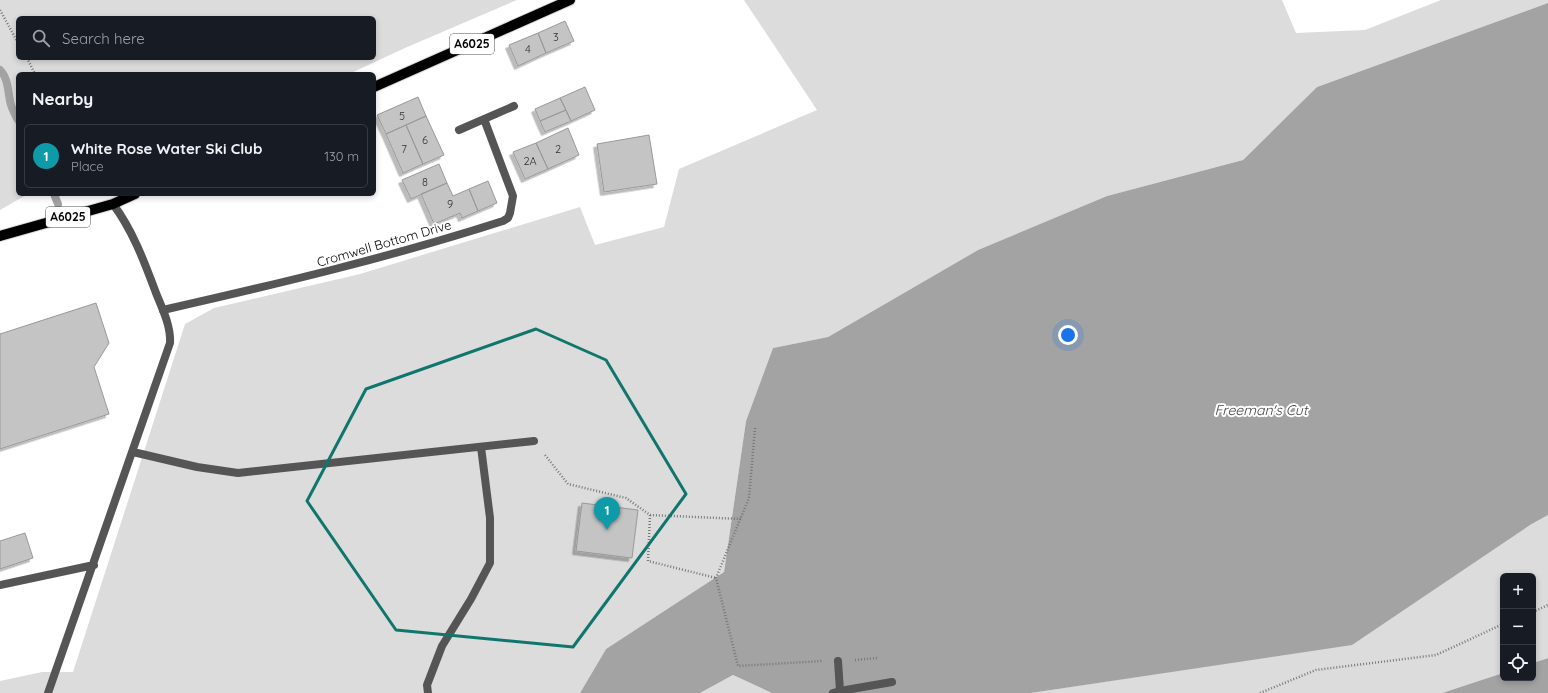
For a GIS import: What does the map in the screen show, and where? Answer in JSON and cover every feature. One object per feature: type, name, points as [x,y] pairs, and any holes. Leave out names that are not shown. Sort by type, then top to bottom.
[{"type":"main road","name":"A6025","points":[[376,86],[570,0]]},
{"type":"main road","name":"A6025","points":[[0,236],[113,204],[131,196]]},
{"type":"street","points":[[459,130],[514,106]]},
{"type":"street","name":"Cromwell Bottom Drive","points":[[163,310],[299,280],[442,240],[503,221],[508,218],[513,196],[484,119]]},
{"type":"street","points":[[48,693],[94,565],[170,343],[170,337],[163,310],[140,250],[123,218],[113,204]]},
{"type":"street","points":[[133,452],[197,467],[238,473],[534,441]]},
{"type":"street","points":[[428,693],[428,685],[442,646],[471,599],[490,564],[490,518],[481,447]]},
{"type":"street","points":[[0,585],[94,565]]},
{"type":"street","points":[[838,661],[836,692],[892,682]]},
{"type":"path","points":[[0,10],[16,39]]},
{"type":"path","points":[[27,60],[34,72]]},
{"type":"path","points":[[755,428],[749,498],[716,578],[738,666],[877,658]]},
{"type":"path","points":[[534,441],[568,484],[626,498],[650,514],[741,519]]},
{"type":"path","points":[[650,514],[648,561],[716,578]]},
{"type":"path","points":[[1536,611],[1548,605]]},
{"type":"path","points":[[1260,693],[1316,670],[1436,655],[1500,625]]},
{"type":"highlighted area","points":[[536,329],[606,360],[686,494],[573,647],[396,630],[307,501],[366,389]]},
{"type":"shaded area","points":[[0,0],[517,0],[353,72],[16,72],[16,196],[24,196],[0,210]]},
{"type":"shaded area","points":[[744,0],[1282,0],[1296,33],[1365,30],[1441,0],[1548,0],[1548,3],[1317,87],[1243,160],[1107,196],[978,250],[828,337],[773,348],[746,421],[724,572],[606,649],[580,693],[0,693],[0,681],[42,672],[73,672],[185,324],[214,308],[360,274],[580,207],[595,245],[664,227],[679,169],[817,110]]},
{"type":"shaded area","points":[[1548,515],[1548,658],[1536,662],[1536,573],[1500,573],[1500,674],[1442,693],[1031,693],[1162,673],[1530,525]]},
{"type":"shaded area","points":[[733,675],[772,693],[700,693]]},
{"type":"water","name":"Freeman's Cut","points":[[1548,3],[1548,515],[1530,525],[1352,645],[1031,693],[772,693],[733,675],[700,693],[580,693],[606,649],[724,572],[746,421],[773,348],[828,337],[978,250],[1107,196],[1243,160],[1317,87]]},
{"type":"water","points":[[1548,658],[1548,693],[1442,693],[1500,674],[1500,681],[1536,681],[1536,662]]},
{"type":"building","points":[[565,21],[574,41],[546,53],[538,33]]},
{"type":"building","points":[[538,33],[546,53],[518,66],[509,45]]},
{"type":"building","points":[[585,87],[595,110],[571,121],[560,98]]},
{"type":"building","points":[[418,97],[426,116],[386,134],[377,115]]},
{"type":"building","points":[[560,98],[566,110],[540,121],[535,109]]},
{"type":"building","points":[[566,110],[571,121],[545,132],[540,121]]},
{"type":"building","points":[[426,116],[444,155],[423,164],[406,125]]},
{"type":"building","points":[[406,125],[423,164],[403,173],[386,134]]},
{"type":"building","points":[[568,128],[579,155],[548,169],[536,143]]},
{"type":"building","points":[[649,135],[657,184],[604,192],[597,144]]},
{"type":"building","points":[[536,143],[548,169],[525,179],[513,152]]},
{"type":"building","points":[[439,164],[447,183],[411,199],[402,180]]},
{"type":"building","points":[[488,181],[497,203],[478,211],[469,189]]},
{"type":"building","points":[[447,183],[453,196],[469,189],[478,211],[462,218],[460,213],[434,224],[421,194]]},
{"type":"building","points":[[96,303],[109,343],[94,367],[109,414],[0,449],[0,334]]},
{"type":"building","points":[[582,503],[638,510],[632,558],[576,551]]},
{"type":"building","points":[[25,533],[33,558],[0,569],[0,541]]},
{"type":"waterway","points":[[0,70],[6,81],[11,106],[16,116]]},
{"type":"waterway","points":[[55,196],[58,204]]},
{"type":"place","name":"White Rose Water Ski Club","points":[[607,530]]}]
